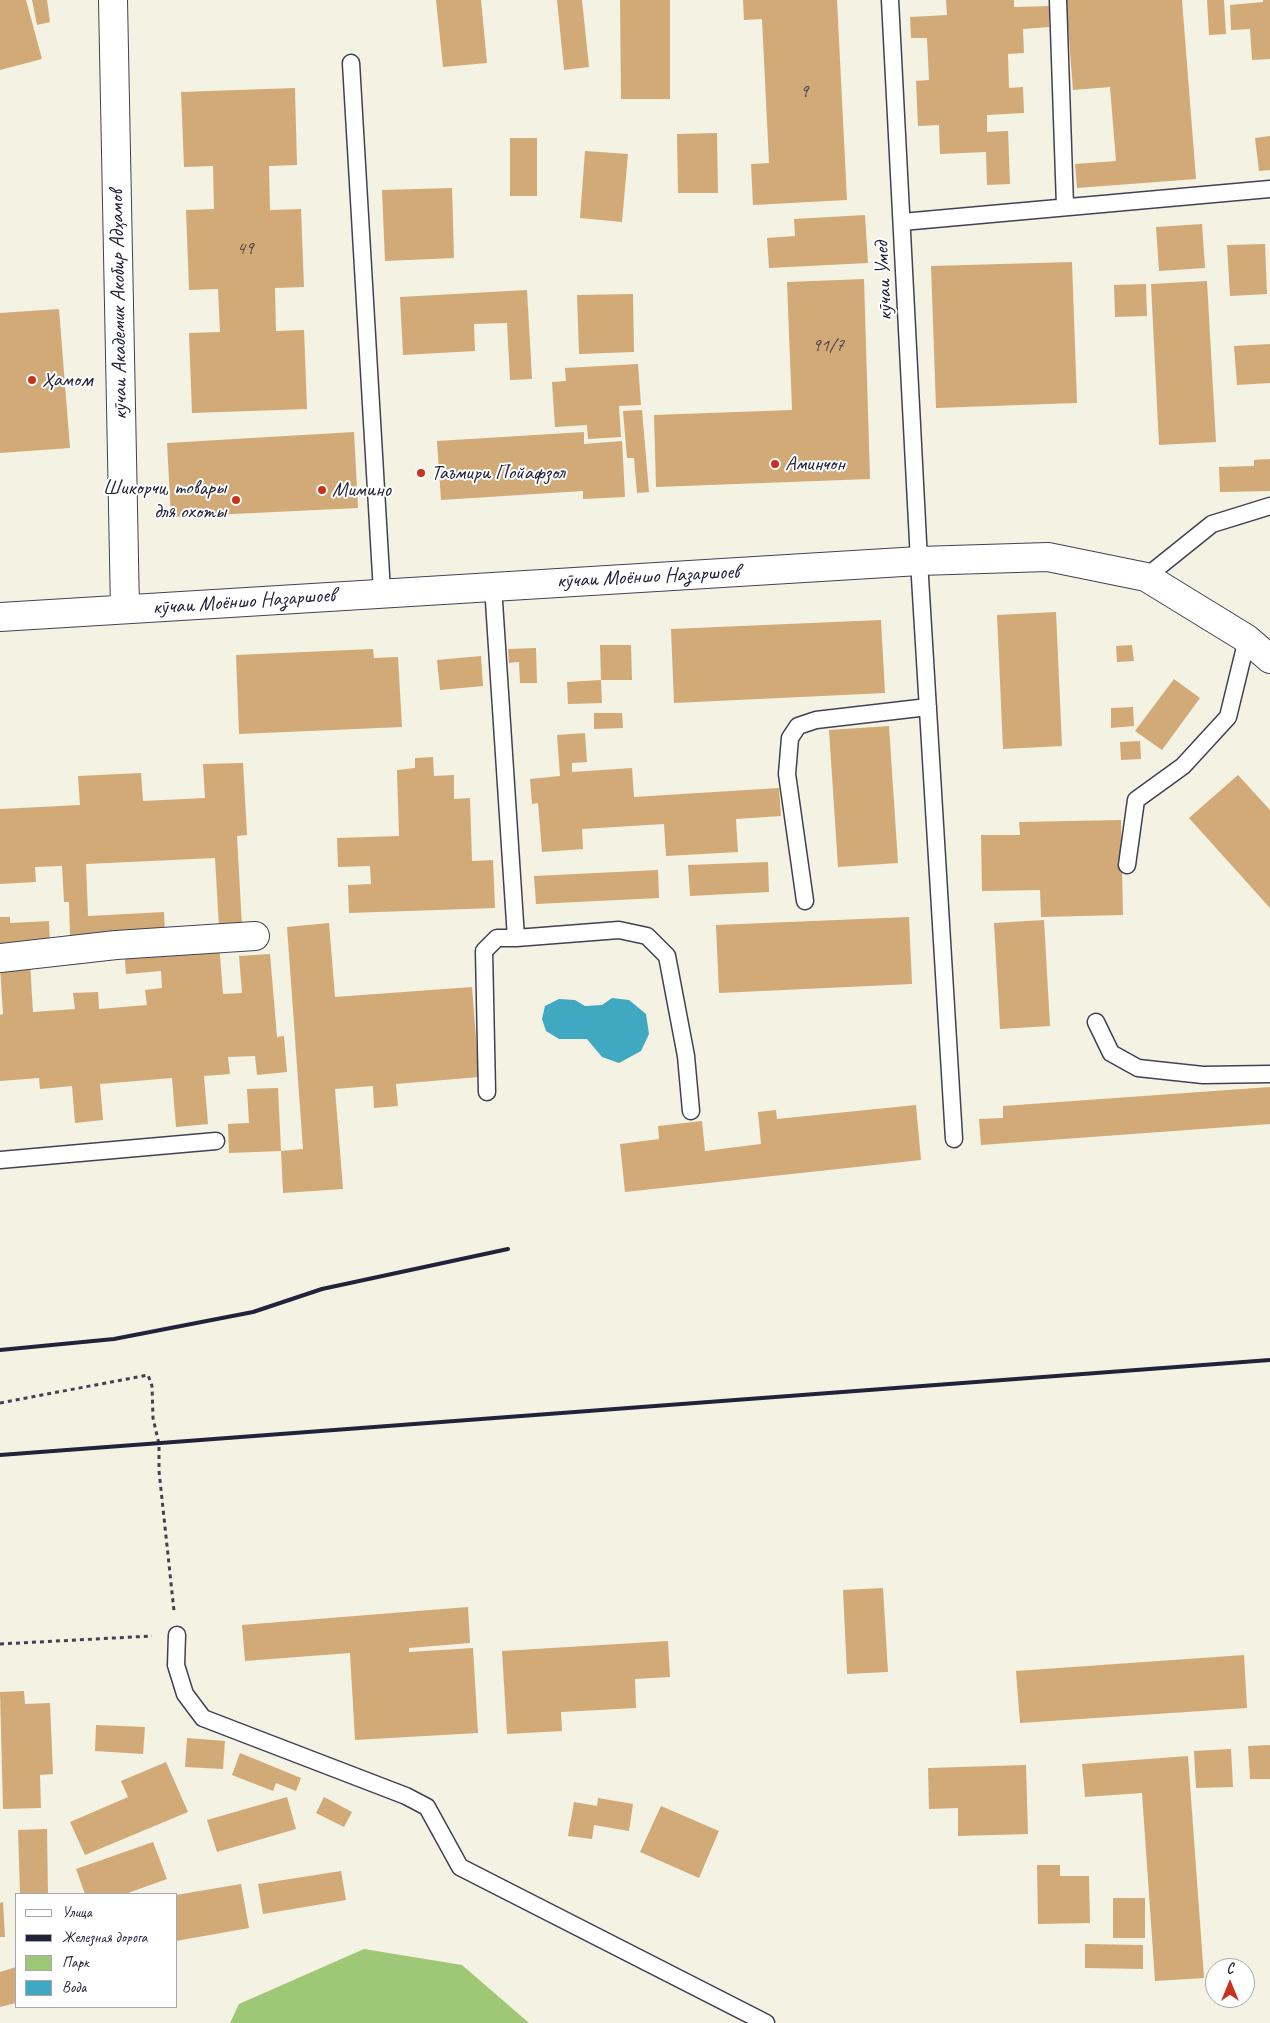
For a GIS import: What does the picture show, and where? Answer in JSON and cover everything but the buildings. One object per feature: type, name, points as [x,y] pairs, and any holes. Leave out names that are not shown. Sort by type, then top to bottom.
[{"type":"street","name":"кӯчаи Академик Акобир Адҳамов","points":[[113,0],[125,610]]},
{"type":"street","name":"кӯчаи Моёншо Назаршоев","points":[[0,617],[382,592],[919,561],[1048,557],[1146,577],[1247,639],[1270,659]]},
{"type":"street","points":[[0,958],[116,945],[255,936]]},
{"type":"lane","name":"кӯчаи Умед","points":[[890,0],[919,561],[954,1139]]},
{"type":"lane","points":[[1058,0],[1065,206]]},
{"type":"lane","points":[[351,63],[382,592]]},
{"type":"lane","points":[[902,222],[1270,189]]},
{"type":"lane","points":[[1146,577],[1212,524],[1270,506]]},
{"type":"lane","points":[[494,586],[516,938]]},
{"type":"lane","points":[[1128,865],[1136,800],[1183,766],[1228,717],[1247,639]]},
{"type":"lane","points":[[805,901],[787,774],[790,738],[798,726],[816,720],[928,707]]},
{"type":"lane","points":[[487,1092],[484,951],[497,938],[619,930],[647,936],[667,956],[686,1056],[690,1111]]},
{"type":"lane","points":[[1096,1022],[1111,1054],[1138,1068],[1203,1075],[1270,1074]]},
{"type":"lane","points":[[0,1160],[216,1142]]},
{"type":"lane","points":[[177,1635],[176,1665],[185,1694],[203,1718],[406,1796],[428,1807],[460,1867],[766,2023]]},
{"type":"path","points":[[0,1403],[148,1375],[152,1386],[153,1418],[159,1444],[159,1471],[177,1635],[0,1644]]},
{"type":"green space","points":[[364,1949],[462,1965],[529,2023],[230,2023],[239,2004]]},
{"type":"water","points":[[612,998],[629,1000],[646,1014],[649,1034],[641,1051],[619,1063],[602,1057],[587,1039],[559,1039],[546,1031],[542,1019],[545,1006],[559,999],[575,1000],[585,1006],[602,1005]]},
{"type":"railway","points":[[0,1350],[114,1339],[253,1312],[322,1289],[508,1249]]},
{"type":"railway","points":[[0,1455],[1270,1360]]},
{"type":"place","name":"Ҳамом","points":[[32,380]]},
{"type":"place","name":"Аминчон","points":[[775,464]]},
{"type":"place","name":"Таъмири Пойафзол","points":[[421,473]]},
{"type":"place","name":"Мимино","points":[[322,490]]},
{"type":"place","name":"Шикорчи, товары для охоты","points":[[236,500]]}]
